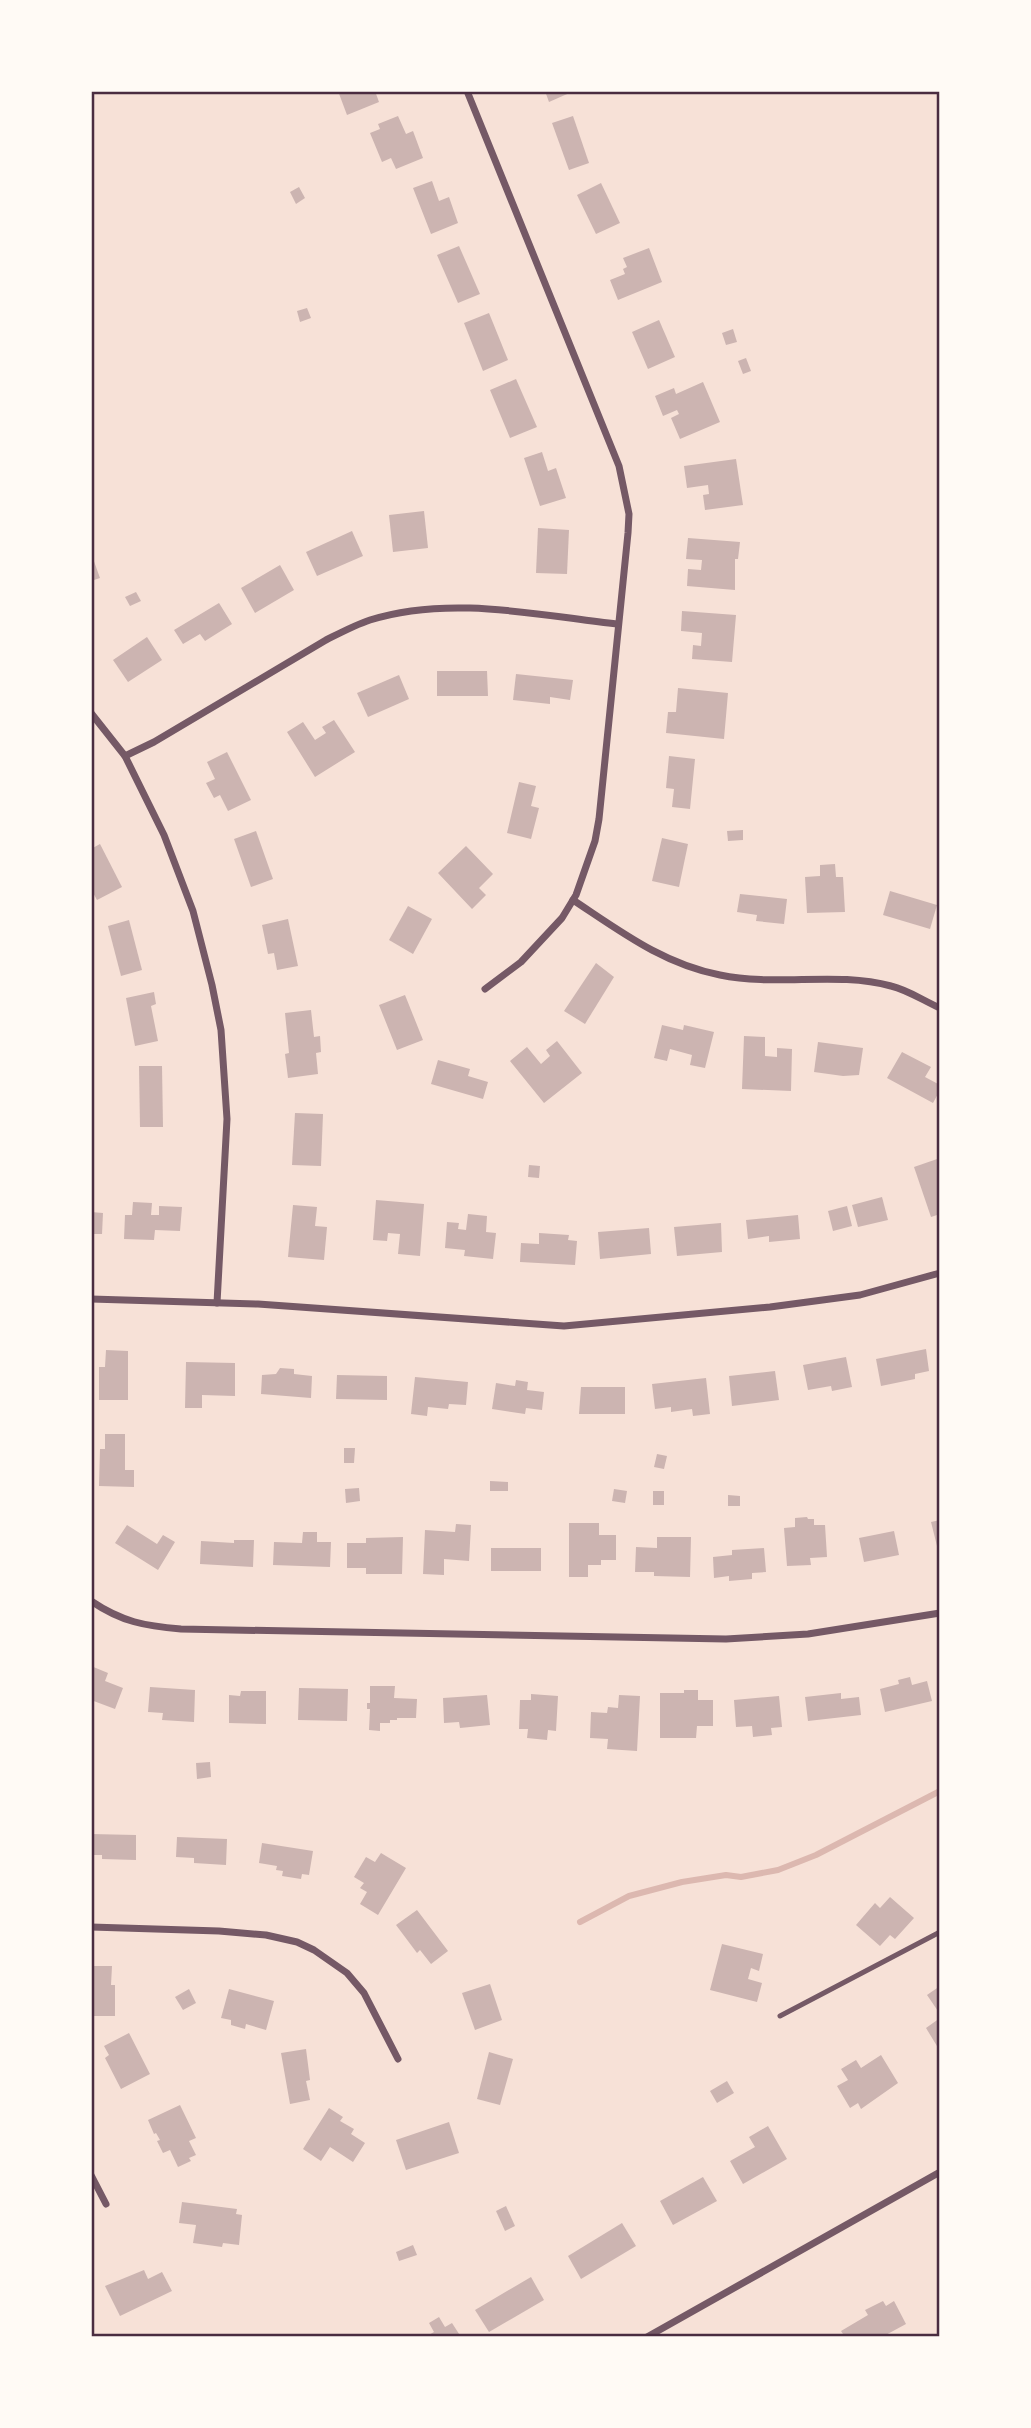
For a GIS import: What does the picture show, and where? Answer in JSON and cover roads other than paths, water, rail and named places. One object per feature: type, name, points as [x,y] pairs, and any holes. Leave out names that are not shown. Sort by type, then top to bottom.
[{"type":"street","points":[[467,91],[620,466],[629,514],[595,841],[573,900],[562,918],[521,962],[485,989]]},
{"type":"street","points":[[125,756],[154,742],[326,640],[351,628],[393,614],[449,608],[480,609],[617,624]]},
{"type":"street","points":[[91,713],[125,756],[164,835],[204,948],[221,1030],[228,1119],[217,1303]]},
{"type":"street","points":[[573,900],[646,949],[689,967],[748,980],[866,981],[892,986],[940,1009]]},
{"type":"street","points":[[91,1299],[217,1303],[564,1326],[770,1307],[860,1295],[940,1273]]},
{"type":"street","points":[[91,1601],[112,1615],[130,1622],[181,1629],[567,1637],[761,1637],[843,1629],[940,1613]]},
{"type":"street","points":[[91,1927],[219,1931],[265,1935],[298,1942],[348,1973],[364,1993],[398,2059]]},
{"type":"street","points":[[648,2337],[940,2172]]},
{"type":"street","points":[[91,2175],[106,2204]]},
{"type":"lane","points":[[780,2016],[940,1932]]},
{"type":"waterway","points":[[580,1922],[629,1896],[682,1882],[726,1875],[741,1877],[778,1870],[816,1855],[940,1791]]}]
